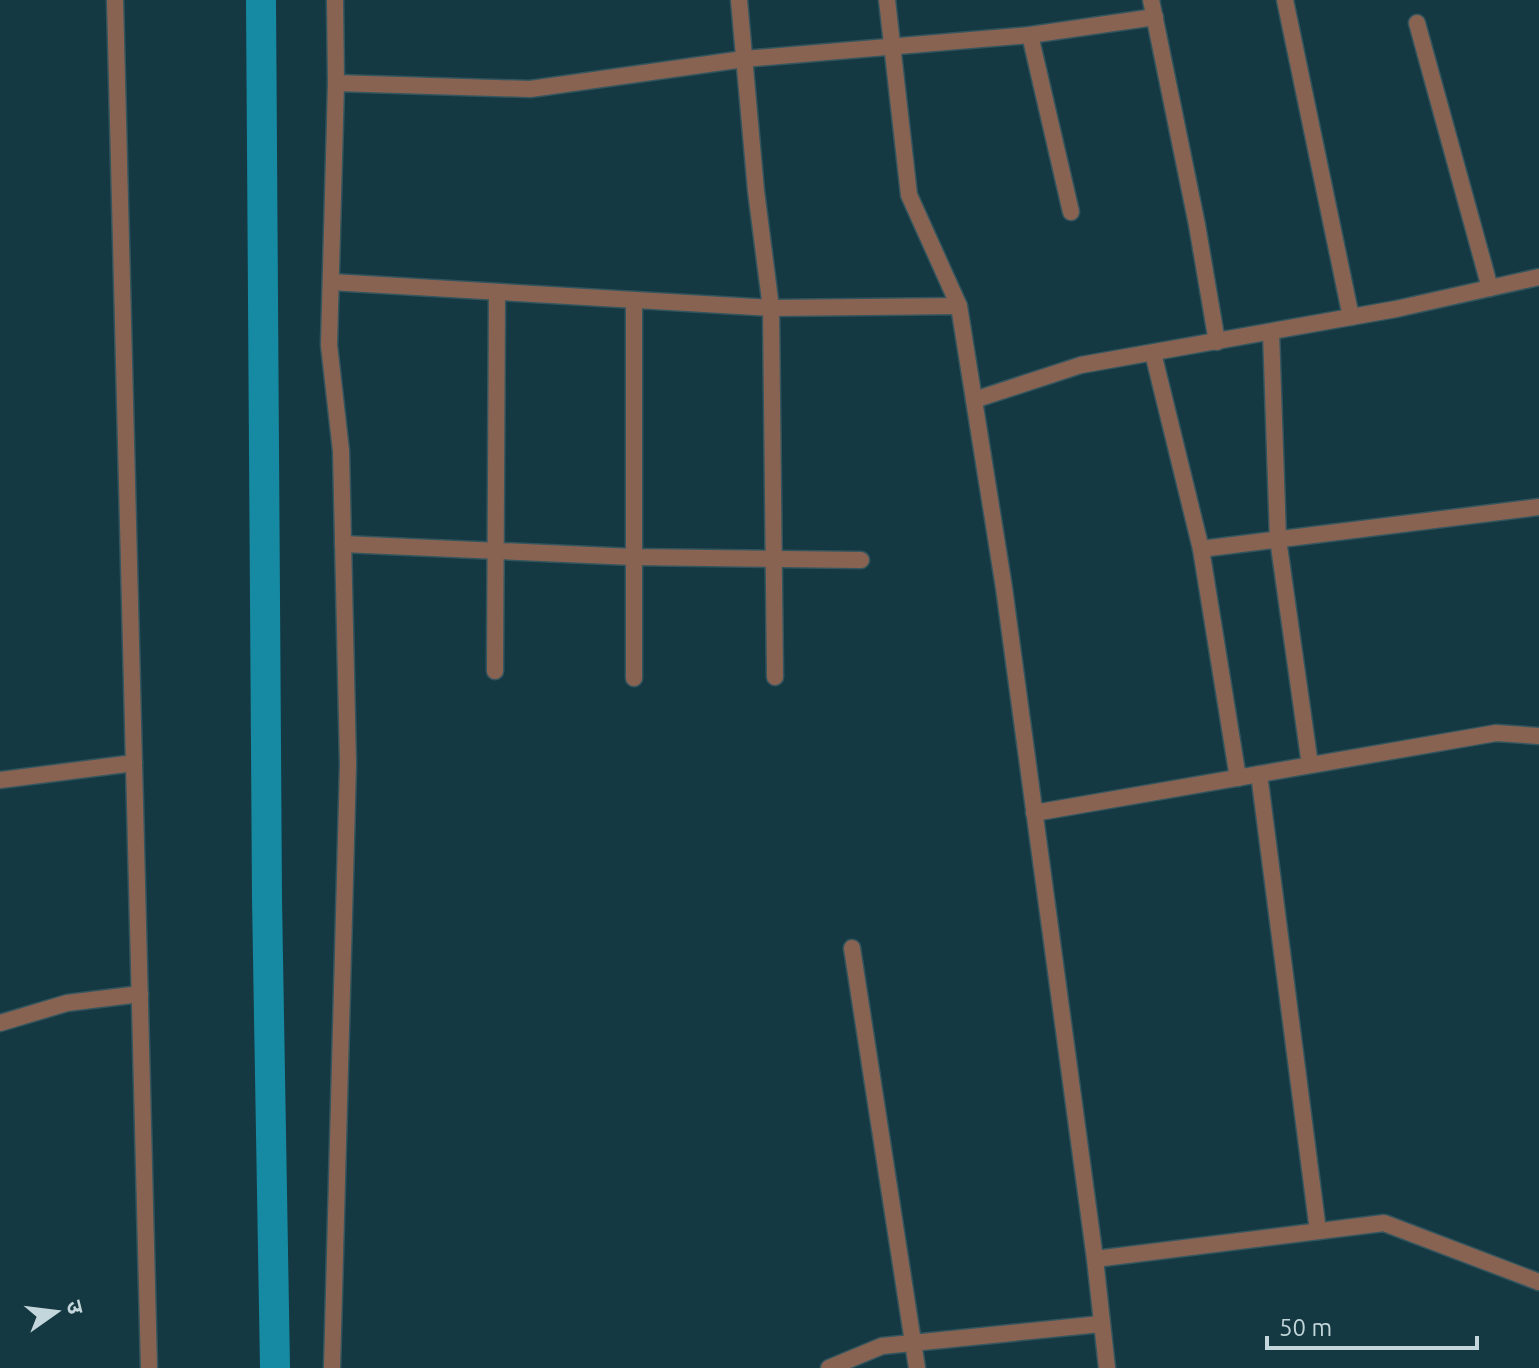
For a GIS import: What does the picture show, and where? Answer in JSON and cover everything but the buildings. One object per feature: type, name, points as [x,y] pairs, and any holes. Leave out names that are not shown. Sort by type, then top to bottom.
[{"type":"street","points":[[115,0],[149,1368]]},
{"type":"street","points":[[332,1368],[348,764],[341,451],[329,345],[336,83],[335,0]]},
{"type":"street","points":[[739,0],[771,308],[775,677]]},
{"type":"street","points":[[887,0],[909,195],[959,306],[1004,588],[1107,1368]]},
{"type":"street","points":[[1285,0],[1351,317]]},
{"type":"street","points":[[336,83],[530,89],[744,59],[1030,35],[1153,8],[1217,342]]},
{"type":"street","points":[[1417,23],[1490,288]]},
{"type":"street","points":[[1030,35],[1071,212]]},
{"type":"street","points":[[974,400],[1081,365],[1351,317],[1539,277]]},
{"type":"street","points":[[331,282],[771,308],[959,306]]},
{"type":"street","points":[[495,671],[497,292]]},
{"type":"street","points":[[634,300],[634,678]]},
{"type":"street","points":[[1271,332],[1278,539],[1310,765]]},
{"type":"street","points":[[1153,353],[1201,549],[1238,778]]},
{"type":"street","points":[[1201,549],[1539,507]]},
{"type":"street","points":[[343,544],[634,557],[861,560]]},
{"type":"street","points":[[1034,813],[1496,733],[1539,736]]},
{"type":"street","points":[[0,780],[134,763]]},
{"type":"street","points":[[1259,774],[1318,1231]]},
{"type":"street","points":[[852,948],[917,1368]]},
{"type":"street","points":[[0,1023],[67,1003],[140,994]]},
{"type":"street","points":[[1095,1259],[1384,1223],[1539,1282]]},
{"type":"street","points":[[829,1368],[882,1346],[1101,1324]]},
{"type":"waterway","points":[[261,0],[267,899],[275,1368]]}]
